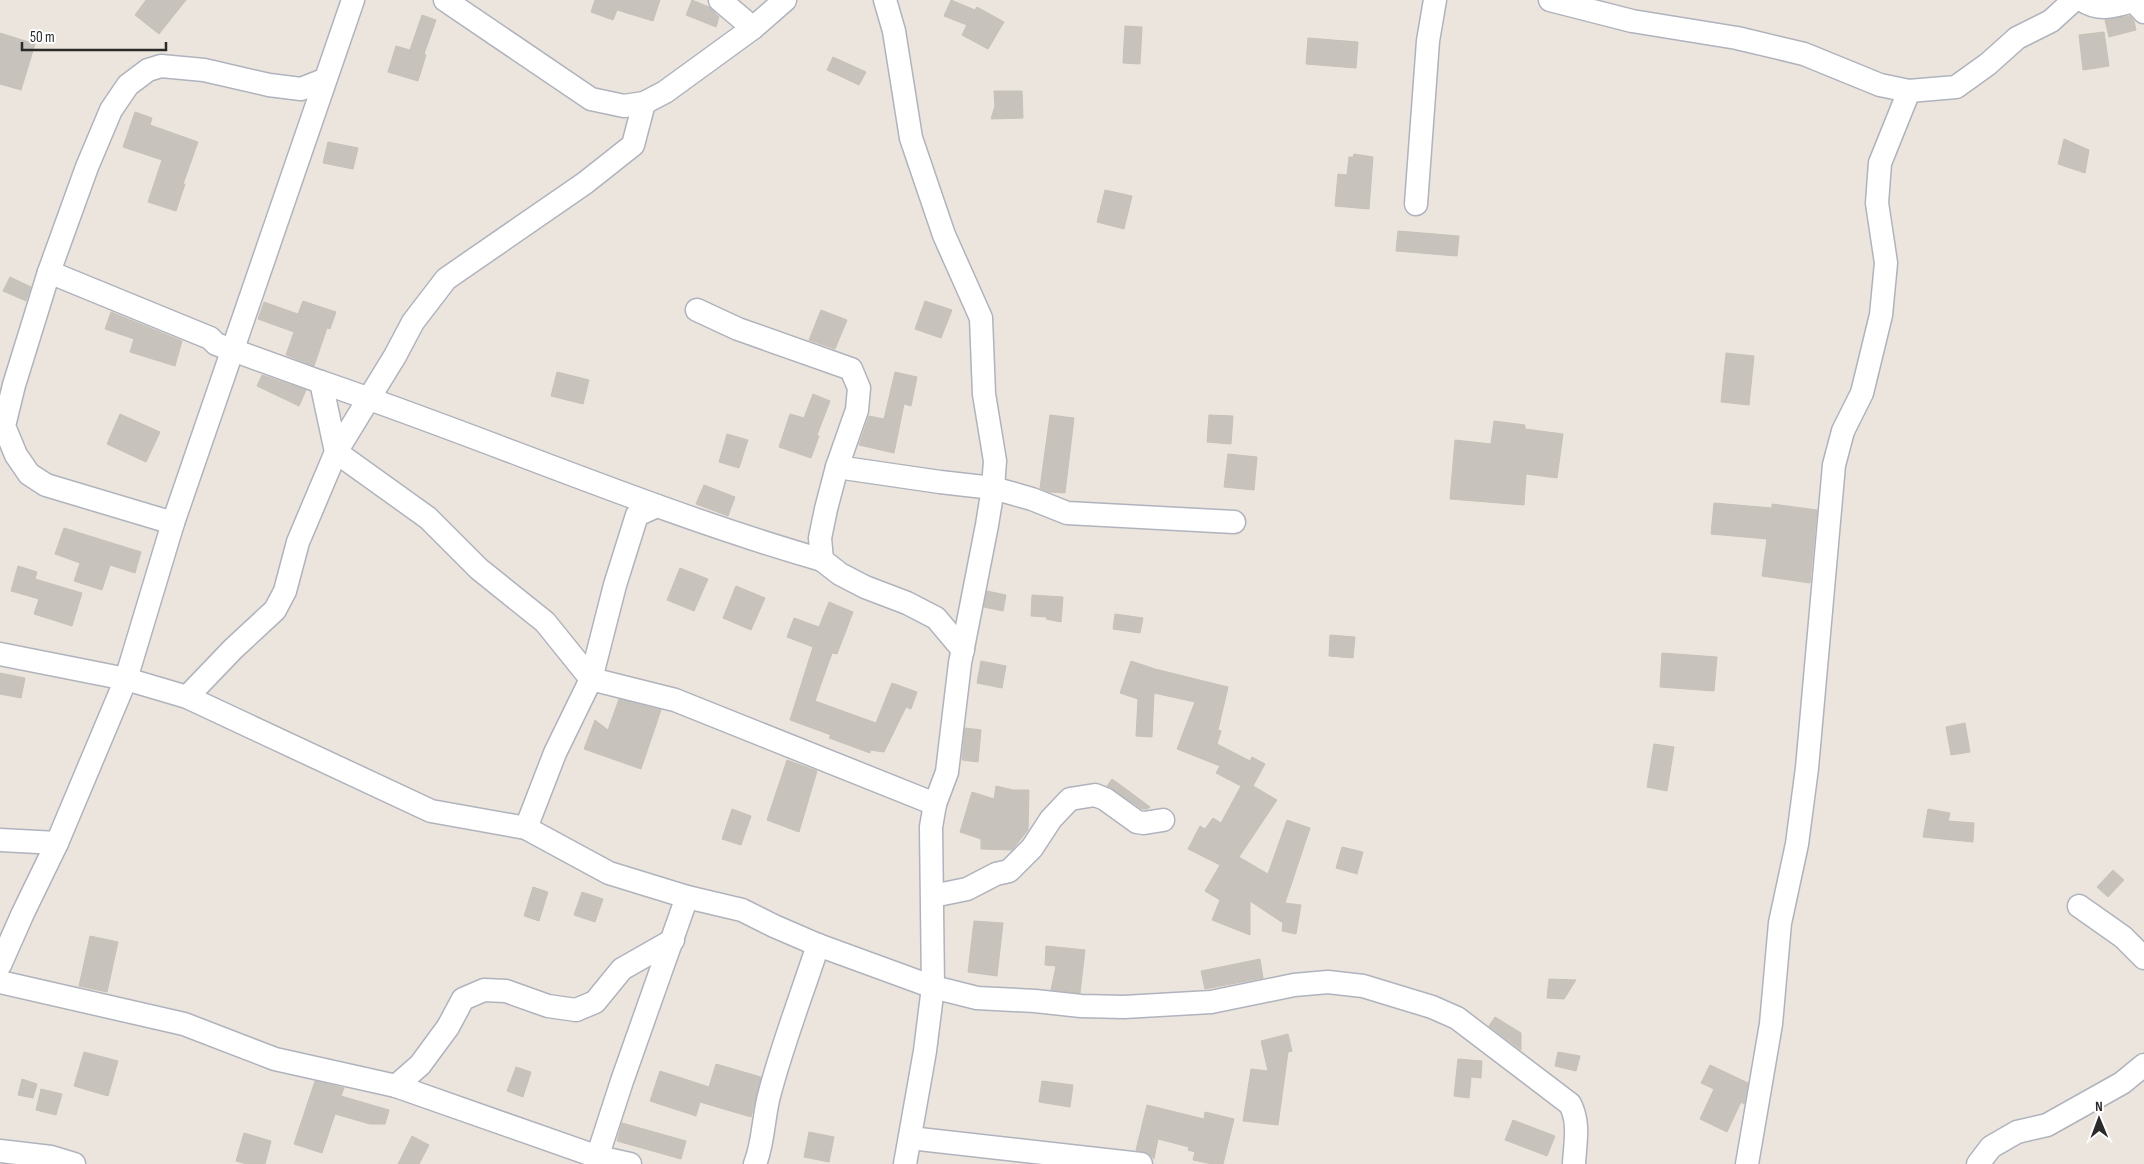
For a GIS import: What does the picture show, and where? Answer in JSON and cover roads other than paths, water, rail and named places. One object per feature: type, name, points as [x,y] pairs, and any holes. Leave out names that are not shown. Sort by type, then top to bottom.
[{"type":"street","points":[[0,965],[23,913],[58,843],[126,679],[173,523],[353,0]]},
{"type":"street","points":[[445,0],[592,99],[624,106],[644,103],[665,92],[753,28],[785,0]]},
{"type":"street","points":[[720,0],[753,28]]},
{"type":"street","points":[[884,0],[894,31],[911,138],[944,234],[981,318],[984,394],[995,461],[994,488],[963,650],[952,721],[947,772],[935,804],[931,827],[933,987],[905,1164]]},
{"type":"street","points":[[1416,204],[1428,40],[1434,0]]},
{"type":"street","points":[[1550,0],[1632,21],[1737,38],[1804,54],[1880,85],[1909,91],[1956,87],[1988,64],[2017,38],[2051,21],[2074,0]]},
{"type":"street","points":[[2082,0],[2091,6],[2105,8],[2134,1],[2144,12]]},
{"type":"street","points":[[173,523],[46,486],[29,474],[16,455],[4,426],[14,385],[49,272],[110,110],[128,85],[148,70],[161,66],[204,70],[269,85],[301,89],[324,80]]},
{"type":"street","points":[[1747,1164],[1772,1024],[1780,923],[1797,844],[1807,768],[1834,465],[1842,431],[1862,393],[1881,315],[1886,263],[1877,203],[1880,163],[1909,91]]},
{"type":"street","points":[[187,697],[233,649],[275,610],[285,590],[298,542],[336,452],[413,322],[446,279],[585,184],[633,145],[644,103]]},
{"type":"street","points":[[49,272],[210,338],[216,344],[369,398],[752,540],[822,560],[840,574],[865,587],[908,603],[936,618],[963,650]]},
{"type":"street","points":[[697,310],[738,329],[851,369],[859,388],[857,410],[837,467],[820,538],[822,560]]},
{"type":"street","points":[[321,382],[336,452],[428,518],[479,569],[546,622],[591,679],[675,700],[935,804]]},
{"type":"street","points":[[837,467],[994,488],[1032,499],[1067,513],[1234,522]]},
{"type":"street","points":[[526,828],[555,753],[591,679],[615,585],[637,515],[657,506]]},
{"type":"street","points":[[0,654],[126,679],[187,697],[431,811],[526,828],[609,873],[687,897],[742,910],[818,945],[933,987],[977,998],[1081,1006],[1124,1006],[1211,1002],[1294,985],[1328,982],[1363,986],[1432,1008],[1457,1018],[1560,1094],[1570,1104],[1576,1114],[1574,1164]]},
{"type":"street","points":[[933,896],[967,889],[996,874],[1009,871],[1032,848],[1051,819],[1070,799],[1095,795],[1105,799],[1137,822],[1144,824],[1163,820]]},
{"type":"street","points":[[0,840],[58,843]]},
{"type":"street","points":[[596,1160],[687,897]]},
{"type":"street","points":[[2079,906],[2123,938],[2144,958]]},
{"type":"street","points":[[396,1086],[420,1065],[448,1027],[463,999],[484,990],[506,991],[548,1006],[576,1010],[595,1002],[622,969],[673,940]]},
{"type":"street","points":[[755,1164],[759,1154],[770,1091],[818,945]]},
{"type":"street","points":[[0,982],[161,1017],[191,1026],[275,1059],[396,1086],[596,1160],[630,1164]]},
{"type":"street","points":[[1978,1164],[1991,1147],[2017,1132],[2047,1125],[2122,1083],[2144,1065]]},
{"type":"street","points":[[910,1138],[1141,1164]]},
{"type":"street","points":[[0,1151],[51,1157],[74,1164]]}]
